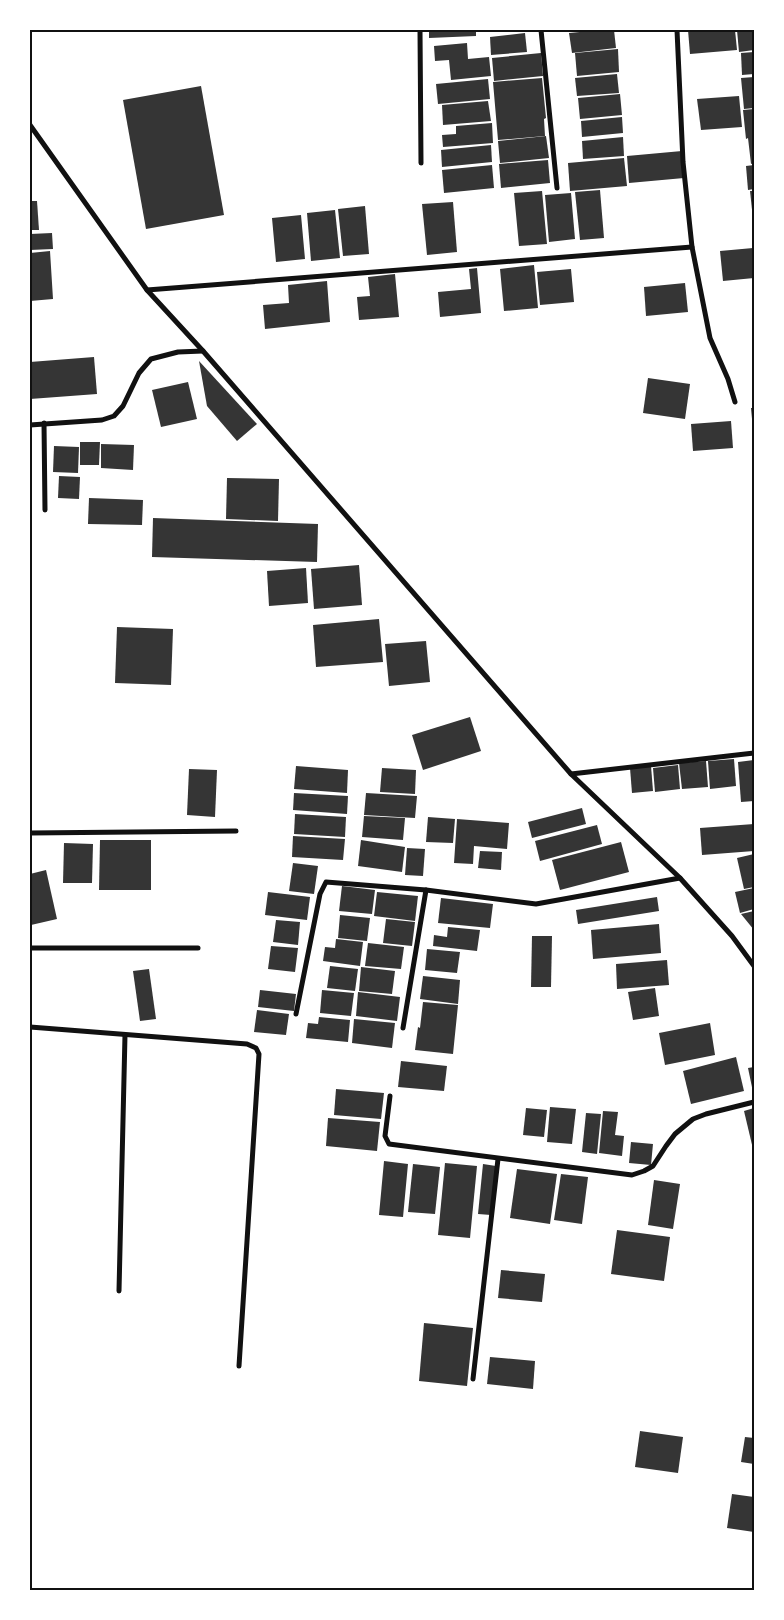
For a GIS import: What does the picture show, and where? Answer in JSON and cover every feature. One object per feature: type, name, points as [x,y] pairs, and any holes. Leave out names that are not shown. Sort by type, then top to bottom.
[{"type":"street","points":[[420,30],[421,163]]},
{"type":"street","points":[[541,30],[557,188]]},
{"type":"street","points":[[677,30],[683,162],[692,247],[710,338],[728,379],[735,402]]},
{"type":"street","points":[[30,125],[147,290],[203,351],[571,774],[680,878],[732,936],[754,966]]},
{"type":"street","points":[[147,290],[692,247]]},
{"type":"street","points":[[30,425],[102,420],[114,416],[123,406],[138,373],[151,359],[178,352],[203,351]]},
{"type":"street","points":[[44,423],[46,510]]},
{"type":"street","points":[[571,774],[754,753]]},
{"type":"street","points":[[30,833],[236,830]]},
{"type":"street","points":[[296,1014],[320,894],[328,882],[426,890],[536,904],[680,878]]},
{"type":"street","points":[[403,1028],[426,890]]},
{"type":"street","points":[[30,948],[198,948]]},
{"type":"street","points":[[30,1027],[247,1044],[256,1048],[259,1054],[239,1366]]},
{"type":"street","points":[[119,1291],[125,1035]]},
{"type":"street","points":[[390,1096],[385,1136],[389,1144],[632,1175],[653,1166],[666,1146],[692,1119],[754,1102]]},
{"type":"street","points":[[473,1379],[498,1159]]},
{"type":"building","points":[[429,30],[476,30],[476,36],[429,38]]},
{"type":"building","points":[[614,30],[616,48],[572,53],[569,33]]},
{"type":"building","points":[[688,30],[735,30],[737,50],[690,54]]},
{"type":"building","points":[[737,30],[754,30],[754,50],[739,52]]},
{"type":"building","points":[[525,33],[527,52],[491,55],[490,37]]},
{"type":"building","points":[[467,43],[468,59],[489,57],[491,76],[451,80],[449,60],[435,61],[434,46]]},
{"type":"building","points":[[618,49],[619,72],[577,76],[575,53]]},
{"type":"building","points":[[754,52],[754,74],[742,75],[741,53]]},
{"type":"building","points":[[541,53],[543,76],[494,81],[492,58]]},
{"type":"building","points":[[617,74],[619,93],[577,96],[575,78]]},
{"type":"building","points":[[754,77],[754,108],[744,109],[741,78]]},
{"type":"building","points":[[542,78],[546,118],[544,119],[545,136],[498,140],[493,82]]},
{"type":"building","points":[[488,79],[490,99],[438,104],[436,84]]},
{"type":"building","points":[[201,86],[224,215],[146,229],[123,100]]},
{"type":"building","points":[[620,94],[622,115],[580,119],[578,98]]},
{"type":"building","points":[[739,96],[742,127],[701,130],[697,99]]},
{"type":"building","points":[[488,101],[491,121],[443,125],[442,105]]},
{"type":"building","points":[[754,109],[754,163],[751,164],[743,110]]},
{"type":"building","points":[[622,117],[623,133],[582,137],[581,121]]},
{"type":"building","points":[[492,123],[493,143],[443,147],[442,135],[456,134],[456,126]]},
{"type":"building","points":[[546,136],[549,158],[500,163],[498,141]]},
{"type":"building","points":[[623,137],[624,156],[583,159],[582,141]]},
{"type":"building","points":[[491,145],[492,162],[442,167],[441,150]]},
{"type":"building","points":[[682,151],[684,178],[629,183],[627,156]]},
{"type":"building","points":[[624,158],[627,186],[570,191],[568,163]]},
{"type":"building","points":[[548,160],[550,183],[501,188],[499,164]]},
{"type":"building","points":[[492,165],[494,188],[444,193],[442,170]]},
{"type":"building","points":[[754,165],[754,189],[748,190],[746,166]]},
{"type":"building","points":[[600,190],[604,238],[580,240],[575,192]]},
{"type":"building","points":[[542,191],[547,244],[519,246],[514,193]]},
{"type":"building","points":[[750,191],[754,191],[754,219],[753,219]]},
{"type":"building","points":[[571,193],[575,239],[549,242],[545,195]]},
{"type":"building","points":[[30,201],[37,201],[39,230],[30,230]]},
{"type":"building","points":[[453,202],[457,252],[427,255],[422,204]]},
{"type":"building","points":[[365,206],[369,254],[343,256],[338,209]]},
{"type":"building","points":[[335,210],[340,258],[311,261],[307,213]]},
{"type":"building","points":[[301,215],[305,259],[276,262],[272,218]]},
{"type":"building","points":[[52,233],[53,249],[30,250],[30,234]]},
{"type":"building","points":[[753,248],[754,278],[723,281],[720,251]]},
{"type":"building","points":[[50,251],[53,299],[30,301],[30,253]]},
{"type":"building","points":[[534,265],[538,308],[504,311],[500,269]]},
{"type":"building","points":[[477,268],[481,313],[440,317],[438,292],[471,289],[469,269]]},
{"type":"building","points":[[571,269],[574,302],[540,305],[537,272]]},
{"type":"building","points":[[395,274],[399,317],[359,320],[357,297],[370,296],[368,277]]},
{"type":"building","points":[[327,281],[330,322],[265,329],[263,305],[289,303],[288,285]]},
{"type":"building","points":[[685,283],[688,312],[646,316],[644,287]]},
{"type":"building","points":[[94,357],[97,394],[30,399],[30,362]]},
{"type":"building","points":[[199,361],[257,424],[237,441],[207,406]]},
{"type":"building","points":[[648,378],[690,384],[685,419],[643,413]]},
{"type":"building","points":[[188,382],[197,419],[161,427],[152,390]]},
{"type":"building","points":[[751,408],[754,408],[754,430],[753,430]]},
{"type":"building","points":[[731,421],[733,448],[693,451],[691,424]]},
{"type":"building","points":[[80,442],[100,442],[99,465],[80,465]]},
{"type":"building","points":[[101,444],[134,445],[133,470],[101,468]]},
{"type":"building","points":[[54,446],[79,447],[78,473],[53,472]]},
{"type":"building","points":[[59,476],[80,477],[79,499],[58,498]]},
{"type":"building","points":[[227,478],[279,479],[278,521],[226,519]]},
{"type":"building","points":[[89,498],[143,500],[142,525],[88,524]]},
{"type":"building","points":[[153,518],[318,524],[317,562],[152,557]]},
{"type":"building","points":[[359,565],[362,605],[314,609],[311,569]]},
{"type":"building","points":[[306,568],[308,603],[269,606],[267,571]]},
{"type":"building","points":[[379,619],[383,662],[316,667],[313,625]]},
{"type":"building","points":[[117,627],[173,629],[171,685],[115,683]]},
{"type":"building","points":[[426,641],[430,682],[389,686],[385,644]]},
{"type":"building","points":[[470,717],[481,751],[423,770],[412,735]]},
{"type":"building","points":[[734,759],[736,786],[710,789],[708,761]]},
{"type":"building","points":[[754,760],[754,801],[741,802],[738,762]]},
{"type":"building","points":[[706,761],[708,787],[682,789],[679,763]]},
{"type":"building","points":[[678,765],[680,789],[655,792],[653,768]]},
{"type":"building","points":[[296,766],[348,770],[347,793],[294,789]]},
{"type":"building","points":[[651,766],[653,791],[632,793],[630,768]]},
{"type":"building","points":[[382,768],[416,770],[415,794],[380,792]]},
{"type":"building","points":[[189,769],[217,770],[215,817],[187,815]]},
{"type":"building","points":[[294,793],[348,796],[347,814],[293,810]]},
{"type":"building","points":[[366,793],[417,796],[415,818],[364,815]]},
{"type":"building","points":[[582,808],[586,824],[532,838],[528,822]]},
{"type":"building","points":[[295,814],[346,817],[345,837],[294,834]]},
{"type":"building","points":[[364,816],[405,818],[403,840],[362,837]]},
{"type":"building","points":[[428,817],[455,819],[453,843],[426,842]]},
{"type":"building","points":[[457,819],[509,823],[507,849],[474,846],[473,864],[454,863]]},
{"type":"building","points":[[754,824],[754,851],[702,855],[700,828]]},
{"type":"building","points":[[597,825],[602,844],[540,861],[535,841]]},
{"type":"building","points":[[293,836],[345,839],[343,860],[292,857]]},
{"type":"building","points":[[100,840],[151,840],[151,890],[99,890]]},
{"type":"building","points":[[361,840],[405,847],[402,872],[358,866]]},
{"type":"building","points":[[621,842],[629,872],[560,890],[552,860]]},
{"type":"building","points":[[64,843],[93,844],[92,883],[63,883]]},
{"type":"building","points":[[407,848],[425,849],[423,876],[405,875]]},
{"type":"building","points":[[480,851],[502,852],[501,870],[478,868]]},
{"type":"building","points":[[754,854],[754,887],[744,889],[737,858]]},
{"type":"building","points":[[293,863],[318,866],[314,894],[289,891]]},
{"type":"building","points":[[46,870],[57,919],[31,925],[30,874]]},
{"type":"building","points":[[342,886],[375,890],[372,914],[339,911]]},
{"type":"building","points":[[754,888],[754,909],[740,913],[735,892]]},
{"type":"building","points":[[268,892],[310,897],[307,920],[265,915]]},
{"type":"building","points":[[377,892],[418,896],[415,921],[374,916]]},
{"type":"building","points":[[657,897],[659,911],[578,924],[576,910]]},
{"type":"building","points":[[441,898],[493,904],[490,928],[438,923]]},
{"type":"building","points":[[754,911],[754,930],[741,914]]},
{"type":"building","points":[[340,915],[370,918],[367,941],[338,938]]},
{"type":"building","points":[[386,919],[415,922],[412,946],[383,943]]},
{"type":"building","points":[[276,920],[300,922],[298,945],[273,942]]},
{"type":"building","points":[[659,924],[661,953],[593,959],[591,930]]},
{"type":"building","points":[[448,927],[480,930],[477,951],[433,946],[434,935],[447,937]]},
{"type":"building","points":[[532,936],[552,936],[551,987],[531,987]]},
{"type":"building","points":[[336,939],[363,942],[360,966],[323,961],[325,947],[335,948]]},
{"type":"building","points":[[368,943],[404,947],[401,969],[365,966]]},
{"type":"building","points":[[271,946],[298,948],[295,972],[268,969]]},
{"type":"building","points":[[427,949],[460,952],[457,973],[425,970]]},
{"type":"building","points":[[667,960],[669,985],[617,989],[616,964]]},
{"type":"building","points":[[330,966],[358,969],[355,991],[327,988]]},
{"type":"building","points":[[361,967],[395,971],[392,994],[359,991]]},
{"type":"building","points":[[149,969],[156,1019],[140,1021],[133,971]]},
{"type":"building","points":[[423,976],[460,980],[458,1004],[420,999]]},
{"type":"building","points":[[655,988],[659,1016],[633,1020],[628,992]]},
{"type":"building","points":[[260,990],[296,994],[294,1011],[258,1007]]},
{"type":"building","points":[[322,990],[354,993],[351,1016],[320,1013]]},
{"type":"building","points":[[358,992],[400,997],[397,1021],[356,1016]]},
{"type":"building","points":[[423,1002],[458,1005],[453,1054],[415,1050]]},
{"type":"building","points":[[257,1010],[289,1014],[286,1035],[254,1032]]},
{"type":"building","points":[[319,1017],[350,1020],[348,1042],[306,1038],[308,1023],[318,1024]]},
{"type":"building","points":[[354,1019],[395,1023],[392,1048],[352,1043]]},
{"type":"building","points":[[710,1023],[715,1055],[665,1065],[659,1033]]},
{"type":"building","points":[[736,1057],[744,1091],[691,1104],[683,1071]]},
{"type":"building","points":[[401,1061],[447,1066],[444,1091],[398,1087]]},
{"type":"building","points":[[754,1067],[754,1092],[753,1092],[748,1068]]},
{"type":"building","points":[[336,1089],[384,1093],[381,1119],[334,1115]]},
{"type":"building","points":[[550,1107],[576,1109],[572,1144],[547,1142]]},
{"type":"building","points":[[526,1108],[547,1110],[544,1137],[523,1135]]},
{"type":"building","points":[[754,1108],[754,1149],[753,1149],[744,1111]]},
{"type":"building","points":[[603,1111],[618,1112],[615,1135],[624,1136],[622,1156],[599,1153]]},
{"type":"building","points":[[586,1113],[601,1114],[597,1154],[582,1152]]},
{"type":"building","points":[[328,1118],[380,1122],[377,1151],[326,1146]]},
{"type":"building","points":[[631,1142],[653,1144],[651,1165],[629,1163]]},
{"type":"building","points":[[384,1161],[408,1164],[403,1217],[379,1215]]},
{"type":"building","points":[[445,1163],[477,1166],[470,1238],[438,1235]]},
{"type":"building","points":[[413,1164],[440,1167],[435,1214],[408,1212]]},
{"type":"building","points":[[483,1164],[496,1166],[491,1215],[478,1214]]},
{"type":"building","points":[[517,1169],[557,1174],[550,1224],[510,1218]]},
{"type":"building","points":[[561,1174],[588,1177],[582,1224],[554,1220]]},
{"type":"building","points":[[654,1180],[680,1184],[673,1229],[648,1225]]},
{"type":"building","points":[[617,1230],[670,1237],[664,1281],[611,1274]]},
{"type":"building","points":[[501,1270],[545,1274],[542,1302],[498,1298]]},
{"type":"building","points":[[424,1323],[473,1328],[467,1386],[419,1381]]},
{"type":"building","points":[[490,1357],[535,1361],[533,1389],[487,1384]]},
{"type":"building","points":[[640,1431],[683,1437],[678,1473],[635,1467]]},
{"type":"building","points":[[745,1437],[754,1438],[754,1464],[741,1462]]},
{"type":"building","points":[[732,1494],[754,1497],[754,1532],[727,1528]]}]
